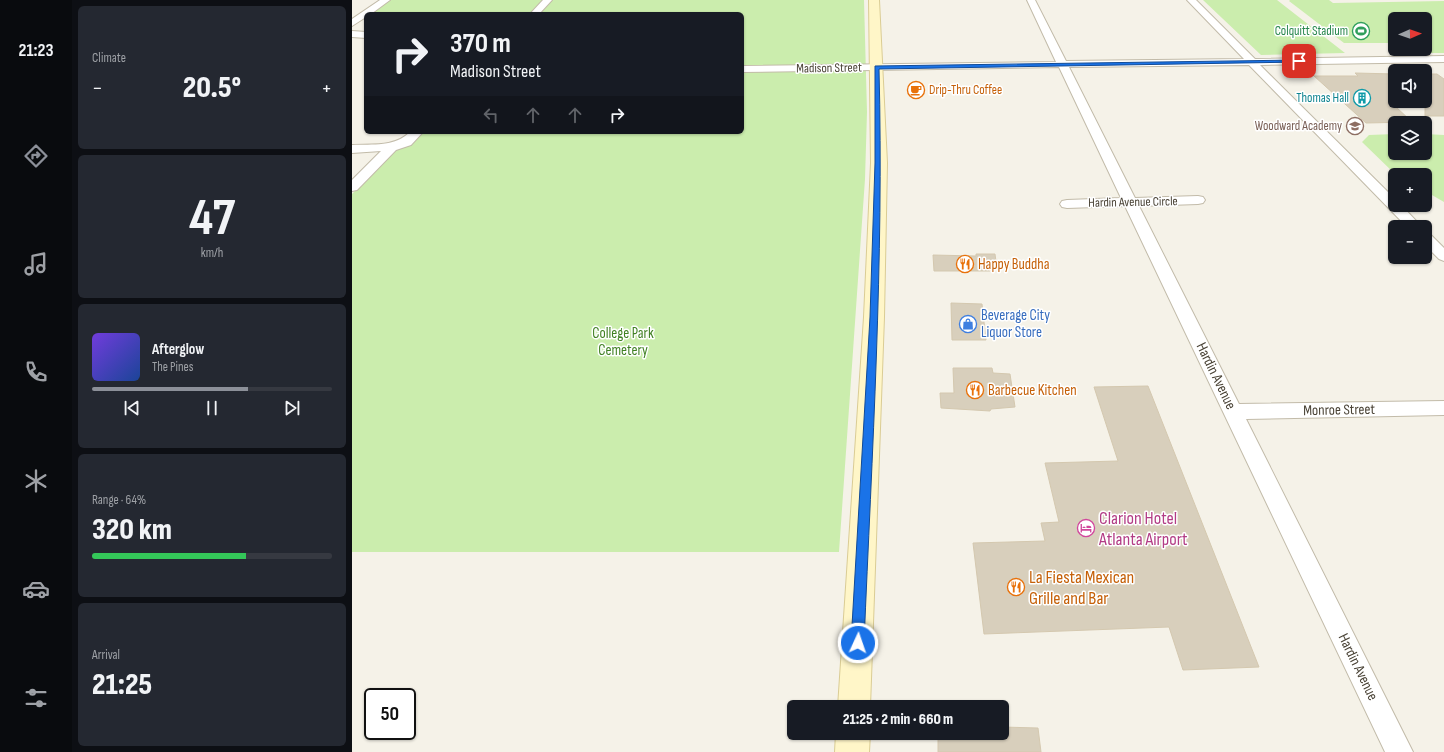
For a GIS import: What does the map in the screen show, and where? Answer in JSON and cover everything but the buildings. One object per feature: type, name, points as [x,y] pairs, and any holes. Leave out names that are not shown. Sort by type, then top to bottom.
[{"type":"main road","points":[[854,700],[874,317],[879,163],[874,0]]},
{"type":"main road","points":[[852,752],[853,740]]},
{"type":"street","points":[[368,12],[386,0]]},
{"type":"street","points":[[536,12],[548,0]]},
{"type":"street","name":"Hardin Avenue","points":[[1031,0],[1399,752]]},
{"type":"street","points":[[1191,0],[1408,220]]},
{"type":"street","points":[[352,23],[364,15]]},
{"type":"street","points":[[352,34],[364,35]]},
{"type":"street","name":"Madison Street","points":[[744,69],[1444,59]]},
{"type":"street","points":[[352,149],[392,147],[407,142],[415,134]]},
{"type":"street","points":[[352,187],[392,147]]},
{"type":"street","name":"Hardin Avenue Circle","points":[[1067,204],[1198,200]]},
{"type":"street","points":[[1432,244],[1444,256]]},
{"type":"street","name":"Monroe Street","points":[[1233,412],[1444,408]]},
{"type":"green space","points":[[388,0],[546,0],[534,12],[372,12]]},
{"type":"green space","name":"College Park Cemetery","points":[[552,0],[864,0],[867,112],[865,179],[839,552],[352,552],[352,194],[397,149],[422,134],[744,134],[744,12],[540,12]]},
{"type":"green space","points":[[1203,0],[1277,0],[1345,53],[1261,55]]},
{"type":"green space","name":"Colquitt Stadium","points":[[1329,0],[1333,3],[1444,1],[1444,53],[1432,53],[1432,12],[1388,12],[1388,43],[1344,43],[1289,1]]},
{"type":"green space","points":[[1388,134],[1388,160],[1432,160],[1432,134],[1444,135],[1444,202],[1432,195],[1432,168],[1389,168],[1362,142],[1369,135]]},
{"type":"place","name":"Colquitt Stadium","points":[[1361,31]]},
{"type":"place","name":"Drip-Thru Coffee","points":[[916,90]]},
{"type":"place","name":"Thomas Hall","points":[[1362,98]]},
{"type":"place","name":"Woodward Academy","points":[[1355,126]]},
{"type":"place","name":"Happy Buddha","points":[[965,264]]},
{"type":"place","name":"Beverage City Liquor Store","points":[[968,324]]},
{"type":"place","name":"Barbecue Kitchen","points":[[975,390]]},
{"type":"place","name":"Clarion Hotel Atlanta Airport","points":[[1086,528]]},
{"type":"place","name":"La Fiesta Mexican Grille and Bar","points":[[1016,587]]},
{"type":"route","points":[[858,643],[874,317],[879,163],[877,67],[1299,61]]}]
